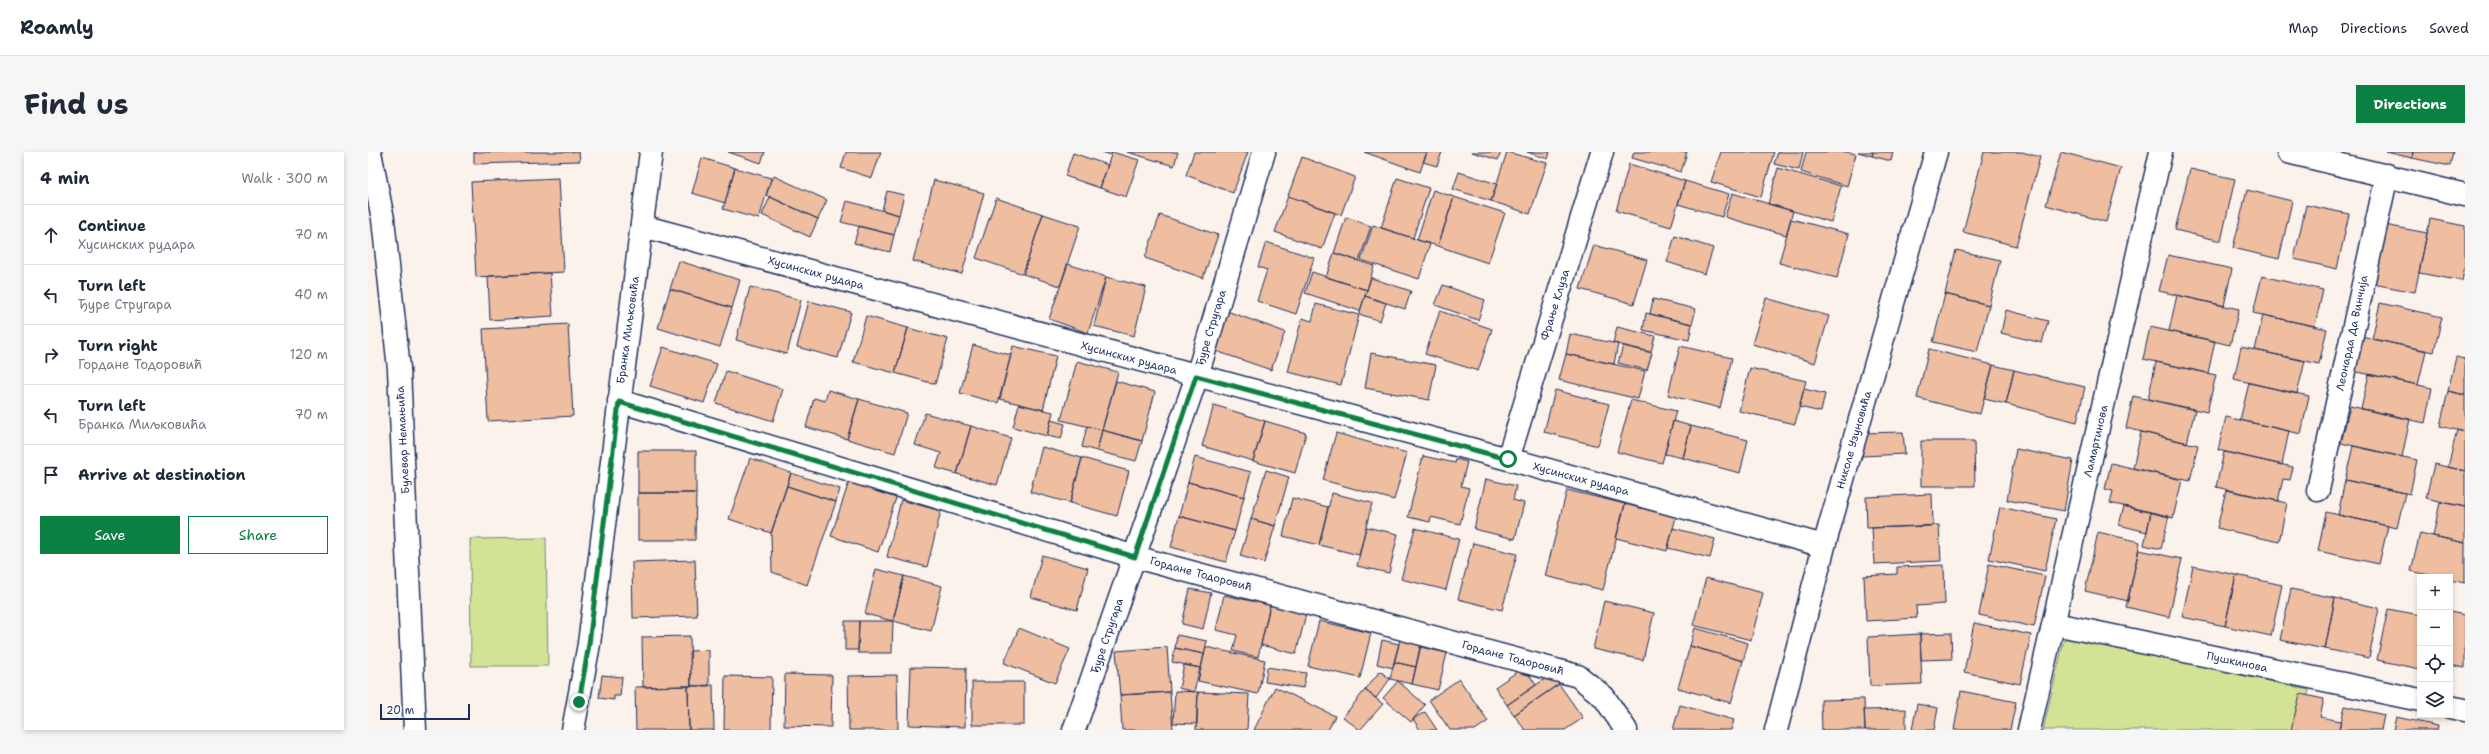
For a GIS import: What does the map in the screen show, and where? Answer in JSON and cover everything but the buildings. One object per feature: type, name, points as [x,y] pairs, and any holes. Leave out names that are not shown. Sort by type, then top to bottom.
[{"type":"street","name":"Булевар Немањића","points":[[370,152],[383,219],[399,368],[415,730]]},
{"type":"street","name":"Бранка Миљковића","points":[[571,727],[585,671],[651,152]]},
{"type":"street","name":"Ђуре Стругара","points":[[1074,730],[1135,557],[1196,376],[1264,152]]},
{"type":"street","name":"Фрање Клуза","points":[[1508,459],[1602,152]]},
{"type":"street","name":"Николе Узуновића","points":[[1776,730],[1824,546],[1936,152]]},
{"type":"street","name":"Ламартинова","points":[[2029,730],[2055,624],[2161,152]]},
{"type":"street","points":[[2288,152],[2465,195]]},
{"type":"street","name":"Леонарда Да Винчија","points":[[2318,490],[2387,175]]},
{"type":"street","name":"Хусинских рудара","points":[[642,226],[1508,459],[1824,546]]},
{"type":"street","name":"Гордане Тодоровић","points":[[619,402],[1135,557],[1578,676],[1604,696],[1626,730]]},
{"type":"street","name":"Пушкинова","points":[[2055,624],[2417,699]]},
{"type":"street","points":[[2453,708],[2465,710]]},
{"type":"green space","points":[[546,538],[548,666],[471,666],[470,539]]},
{"type":"green space","points":[[2065,636],[2309,690],[2300,730],[2043,730]]},
{"type":"route","points":[[579,702],[589,644],[619,402],[1135,557],[1196,376],[1508,459]]}]
